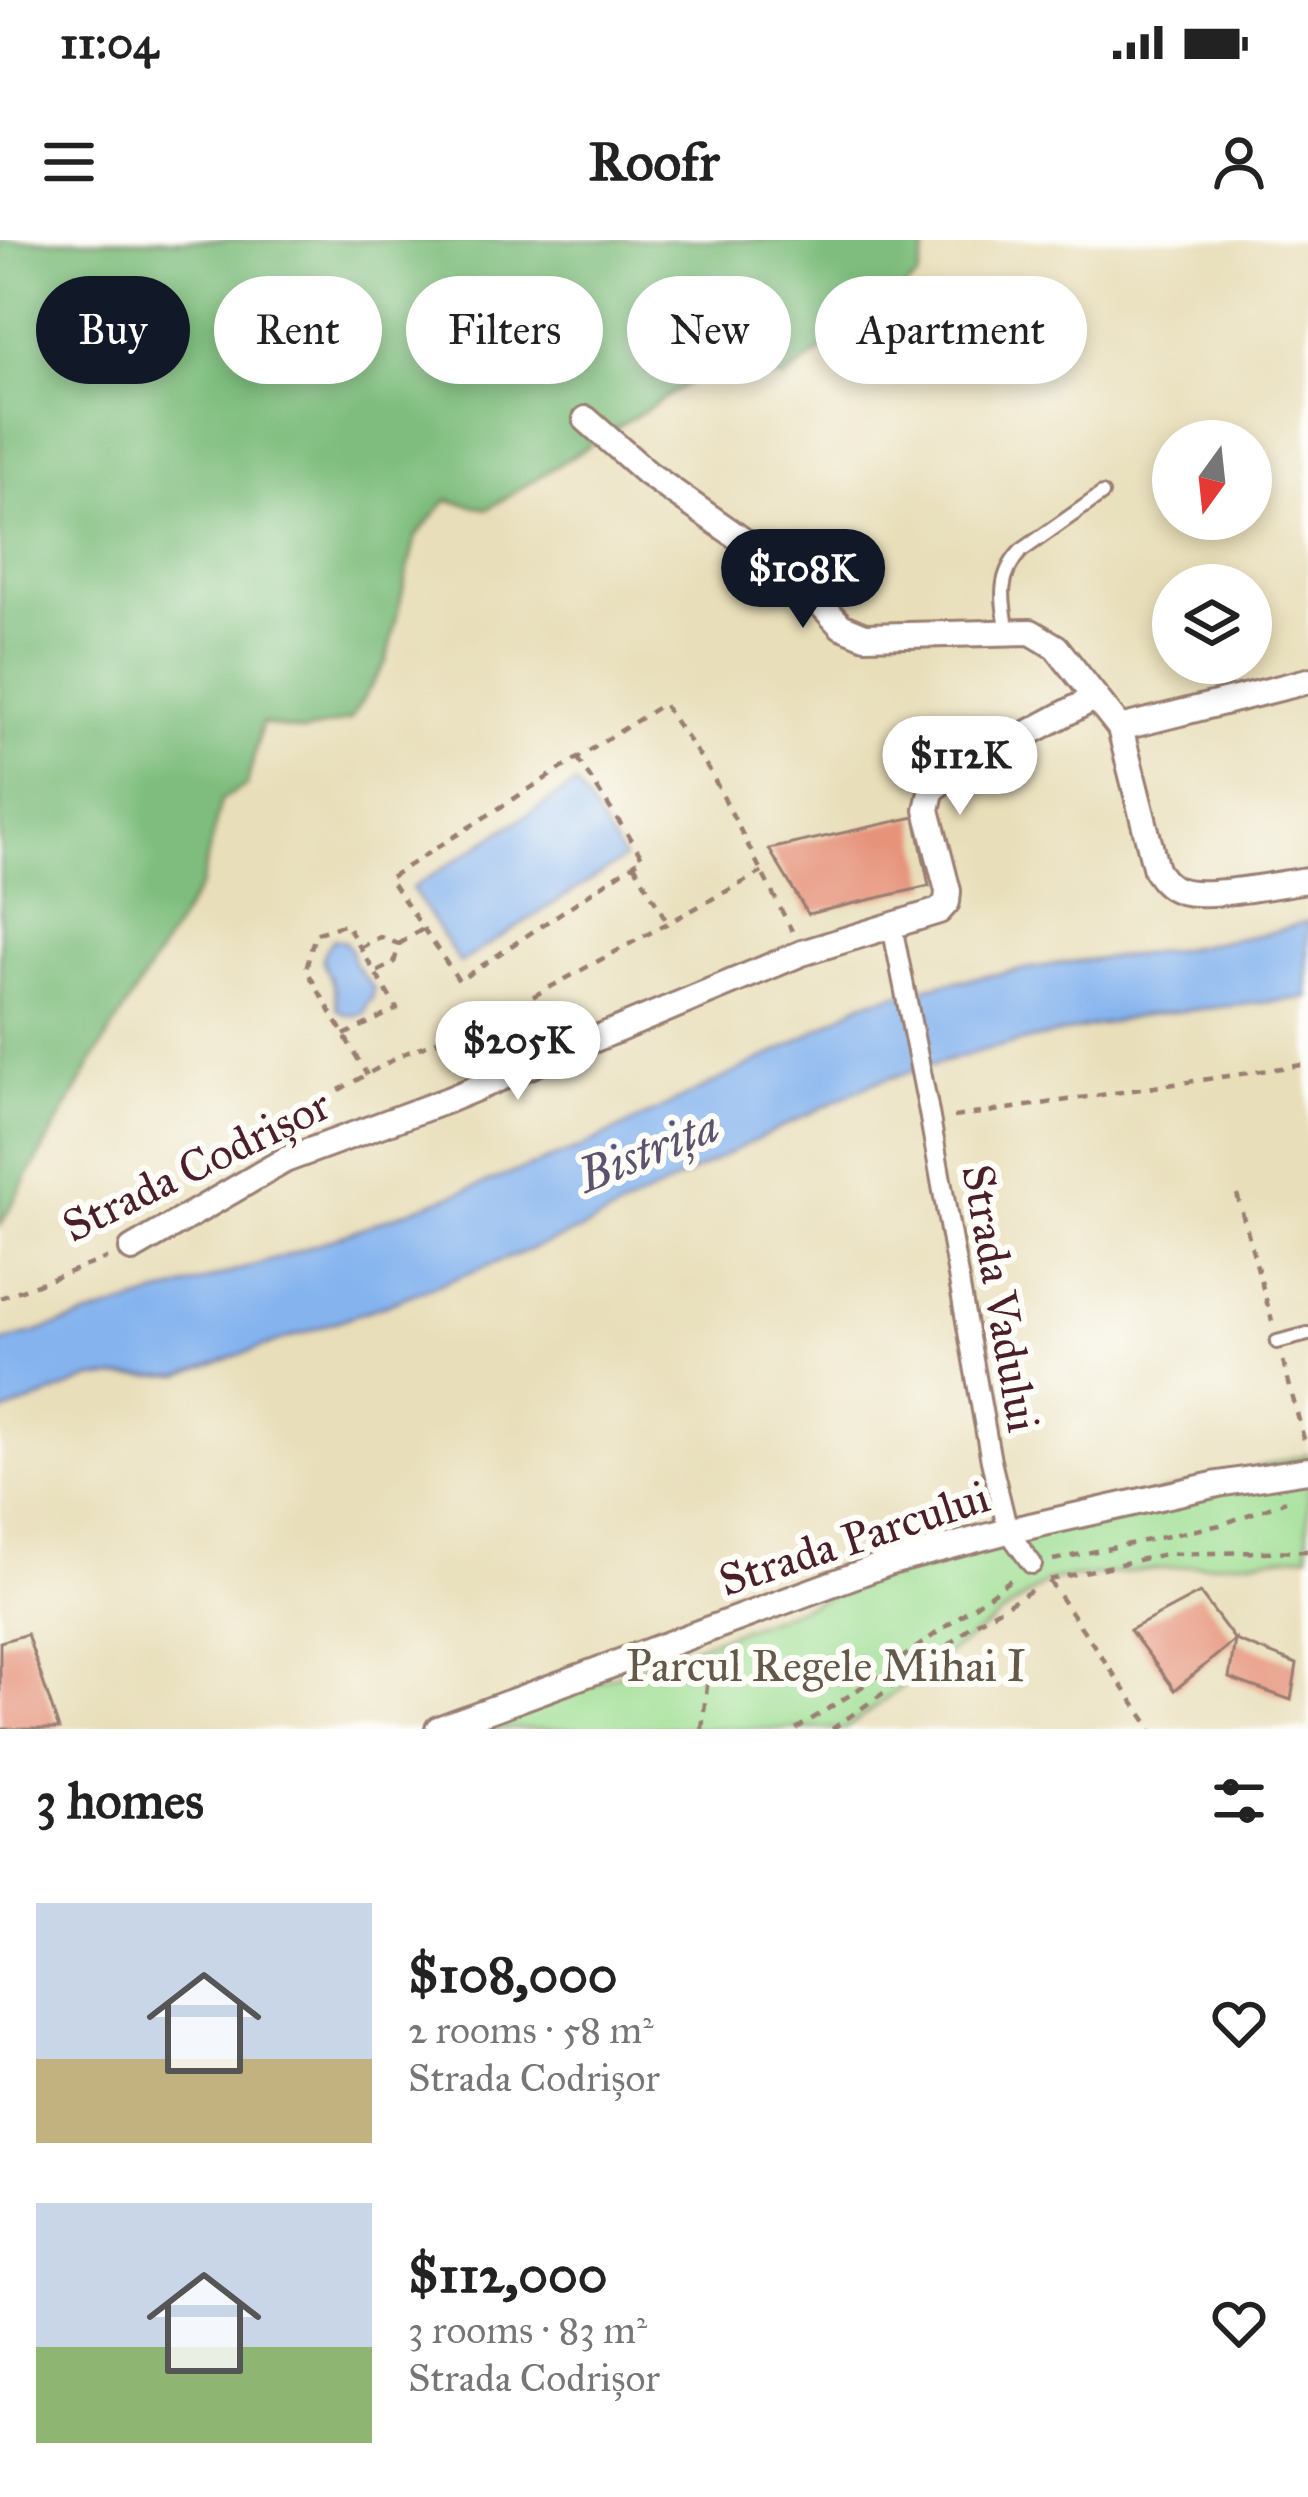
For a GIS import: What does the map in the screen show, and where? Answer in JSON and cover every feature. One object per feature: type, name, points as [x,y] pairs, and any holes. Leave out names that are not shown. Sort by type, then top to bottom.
[{"type":"street","points":[[586,419],[647,473],[799,580],[841,626],[865,636],[1030,632],[1056,647],[1120,728],[1152,856],[1164,881],[1174,889],[1190,893],[1308,880]]},
{"type":"street","points":[[1120,728],[1308,681]]},
{"type":"street","name":"Strada Codrișor","points":[[132,1249],[286,1160],[448,1100],[802,952],[939,911],[948,891],[927,810],[931,793],[943,779],[1096,697]]},
{"type":"street","name":"Strada Vadului","points":[[892,926],[991,1461],[1008,1531],[1032,1564]]},
{"type":"street","name":"Strada Parcului","points":[[438,1729],[891,1562],[1218,1484],[1308,1470]]},
{"type":"lane","points":[[1008,632],[1001,584],[1010,561],[1102,494]]},
{"type":"lane","points":[[1277,1342],[1308,1334]]},
{"type":"path","points":[[578,758],[643,858],[458,982],[389,878],[663,704],[710,771],[802,952]]},
{"type":"path","points":[[634,864],[668,923]]},
{"type":"path","points":[[339,1090],[403,1054],[486,1022],[762,872]]},
{"type":"path","points":[[344,1034],[397,1009],[346,924],[315,934],[306,969],[367,1075]]},
{"type":"path","points":[[375,973],[394,963],[399,944],[423,929]]},
{"type":"path","points":[[360,948],[380,937],[399,944]]},
{"type":"path","points":[[929,1114],[1308,1064]]},
{"type":"path","name":"Strada Codrișor","points":[[0,1298],[132,1249]]},
{"type":"path","points":[[796,1729],[1032,1564],[1220,1525],[1286,1501]]},
{"type":"path","points":[[832,1729],[939,1654],[972,1624],[1049,1580],[1165,1554],[1308,1551]]},
{"type":"path","points":[[1049,1580],[1152,1729]]},
{"type":"path","points":[[702,1729],[707,1677],[703,1631]]},
{"type":"green space","points":[[0,240],[927,240],[918,276],[815,276],[815,356],[791,374],[791,276],[627,276],[627,384],[687,384],[488,509],[447,500],[416,536],[386,662],[350,720],[304,732],[262,723],[247,785],[221,800],[201,885],[94,1059],[0,1226]]},
{"type":"green space","name":"Parcul Regele Mihai I","points":[[1308,1454],[1308,1554],[1049,1580],[845,1729],[471,1729],[1008,1531]]},
{"type":"water","points":[[576,784],[624,859],[460,963],[412,888]]},
{"type":"water","name":"Bistrița","points":[[1308,921],[1308,998],[1144,1015],[984,1050],[873,1083],[579,1231],[385,1305],[181,1375],[92,1378],[0,1414],[0,1343],[282,1257],[578,1149],[793,1044],[862,1003],[945,983],[1269,933]]},
{"type":"water","points":[[334,939],[345,942],[374,989],[365,1013],[350,1015],[337,1009],[323,958]]},
{"type":"building","points":[[915,817],[929,886],[808,914],[769,849]]},
{"type":"building","points":[[1200,1593],[1235,1640],[1175,1690],[1130,1630]]},
{"type":"building","points":[[27,1634],[59,1729],[0,1729],[0,1642]]},
{"type":"building","points":[[1235,1640],[1297,1664],[1291,1700],[1229,1678]]}]
